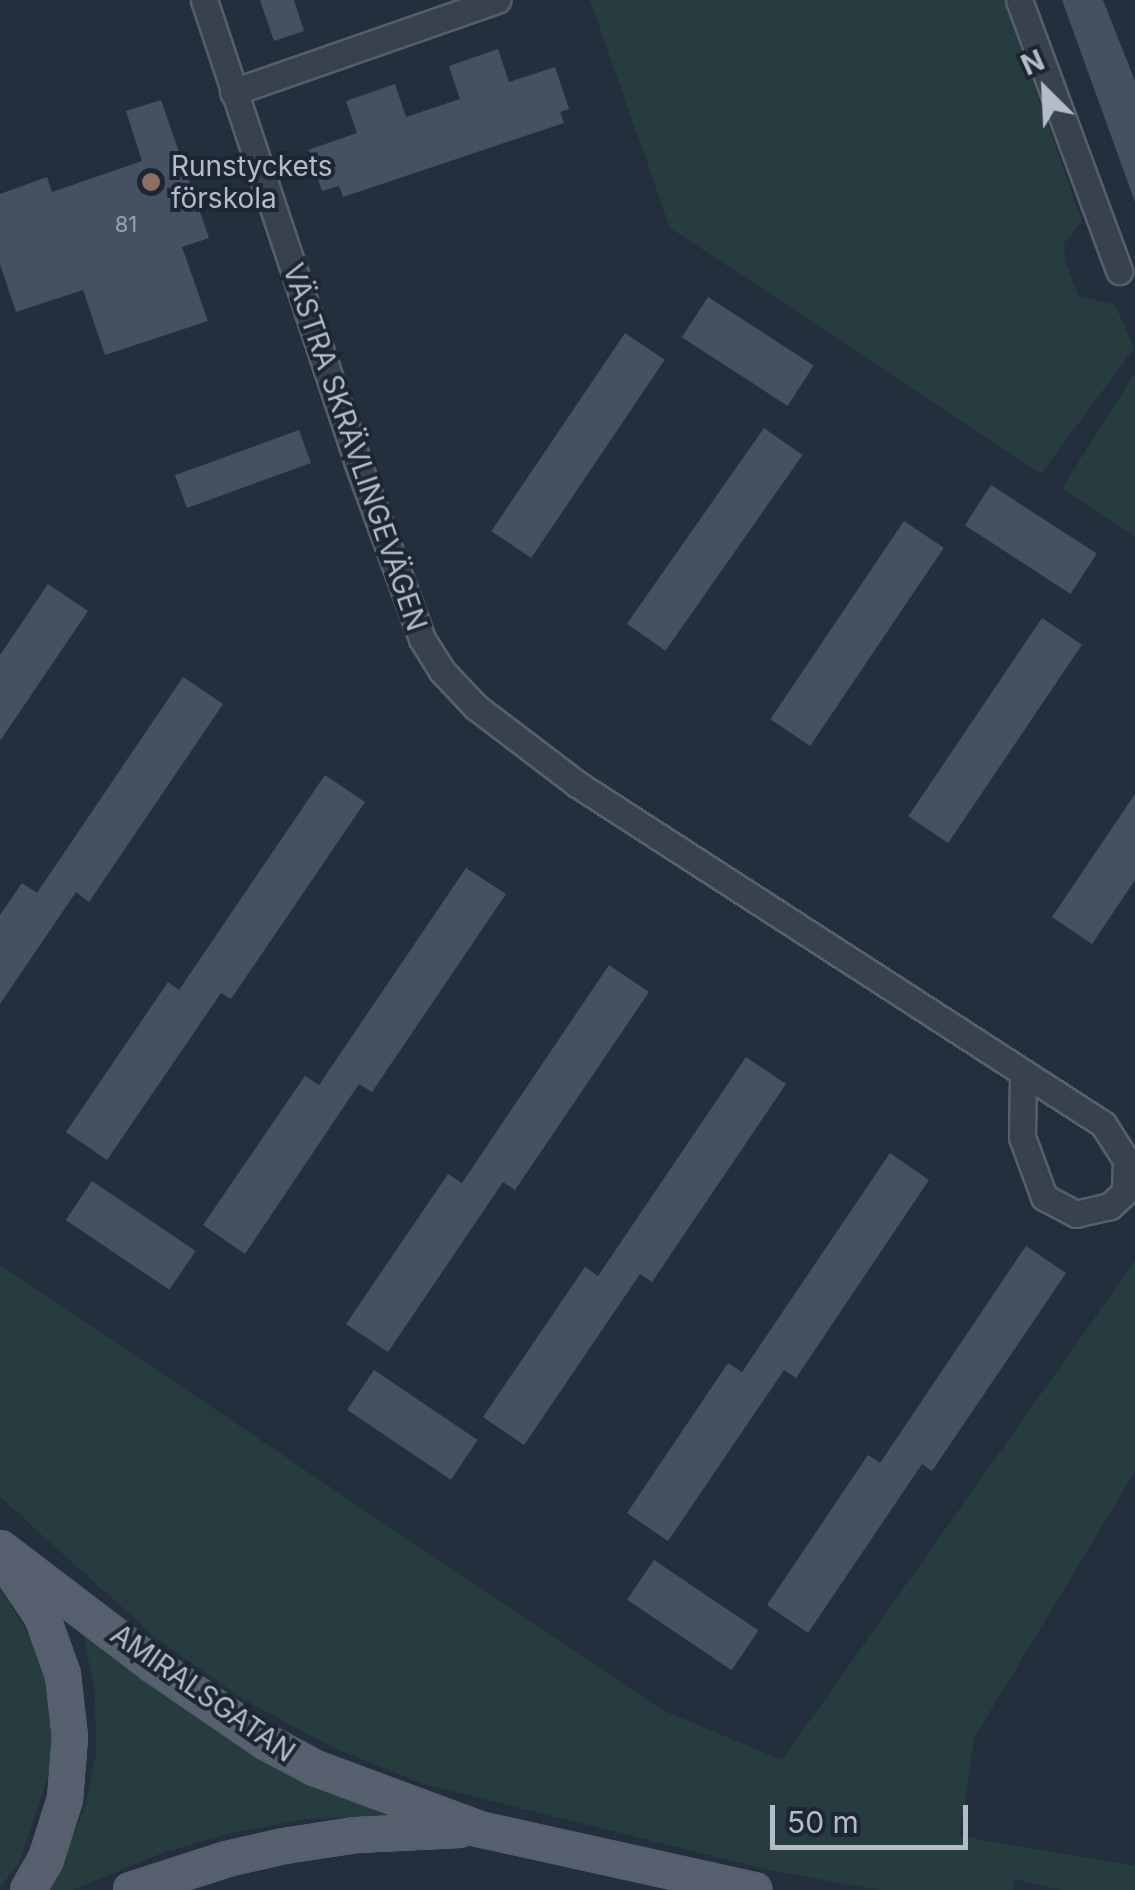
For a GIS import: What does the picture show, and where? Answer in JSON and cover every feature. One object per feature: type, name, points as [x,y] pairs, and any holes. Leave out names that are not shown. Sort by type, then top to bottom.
[{"type":"main road","name":"AMIRALSGATAN","points":[[0,1551],[155,1666],[266,1742],[377,1794],[479,1828],[754,1890]]},
{"type":"main road","name":"AMIRALSGATAN","points":[[0,1551],[42,1616],[62,1675],[70,1737],[65,1799],[46,1858],[28,1890]]},
{"type":"main road","name":"AMIRALSGATAN","points":[[130,1890],[227,1859],[284,1846],[357,1835],[479,1828]]},
{"type":"street","name":"VÄSTRA SKRÄVLINGEVÄGEN","points":[[204,0],[402,586],[422,639],[442,671],[476,707],[577,784],[922,1006],[1023,1076],[1103,1124],[1120,1144],[1126,1160],[1125,1192],[1110,1206],[1076,1214],[1044,1197],[1022,1138],[1019,1104],[1023,1076]]},
{"type":"street","points":[[234,92],[497,0]]},
{"type":"street","points":[[1019,0],[1118,271]]},
{"type":"green space","points":[[590,0],[1004,0],[1082,222],[1064,243],[1065,261],[1078,295],[1115,305],[1134,348],[1041,474],[670,228]]},
{"type":"green space","points":[[1135,373],[1135,537],[1062,488]]},
{"type":"green space","points":[[1135,1261],[1135,1472],[974,1738],[960,1836],[1135,1866],[1135,1890],[1062,1890],[1014,1879],[1013,1890],[882,1890],[777,1872],[423,1784],[334,1748],[243,1699],[156,1638],[0,1497],[0,1265],[662,1710],[782,1760]]},
{"type":"green space","points":[[0,1587],[34,1644],[51,1698],[52,1764],[19,1863],[0,1887]]},
{"type":"green space","points":[[82,1631],[193,1715],[294,1778],[410,1816],[307,1819],[232,1833],[165,1852],[72,1890],[50,1890],[86,1805],[96,1753],[95,1689]]},
{"type":"building","points":[[260,0],[294,0],[304,31],[274,41]]},
{"type":"building","points":[[1062,0],[1103,0],[1135,81],[1135,202]]},
{"type":"building","points":[[498,49],[509,82],[555,67],[569,109],[560,112],[564,123],[343,197],[339,186],[322,191],[308,150],[357,133],[346,101],[395,84],[406,117],[460,99],[449,66]]},
{"type":"building","points":[[161,100],[209,238],[182,247],[208,321],[105,355],[83,290],[16,312],[0,264],[0,194],[47,177],[52,192],[142,161],[126,111]]},
{"type":"building","points":[[708,297],[814,366],[788,406],[682,337]]},
{"type":"building","points":[[625,333],[665,360],[531,558],[491,531]]},
{"type":"building","points":[[764,428],[803,455],[665,651],[627,624]]},
{"type":"building","points":[[299,430],[311,463],[187,508],[175,475]]},
{"type":"building","points":[[991,485],[1097,554],[1071,594],[965,525]]},
{"type":"building","points":[[904,521],[944,548],[810,746],[770,719]]},
{"type":"building","points":[[48,584],[88,611],[0,741],[0,655]]},
{"type":"building","points":[[1042,618],[1082,645],[948,843],[908,816]]},
{"type":"building","points":[[183,677],[223,704],[89,902],[76,892],[0,1004],[0,915],[22,883],[37,893]]},
{"type":"building","points":[[325,775],[365,802],[231,999],[221,993],[107,1160],[66,1132],[168,982],[179,990]]},
{"type":"building","points":[[1135,794],[1135,880],[1092,944],[1052,917]]},
{"type":"building","points":[[466,868],[506,894],[372,1092],[359,1084],[245,1254],[203,1225],[305,1076],[319,1085]]},
{"type":"building","points":[[609,965],[649,992],[515,1190],[503,1182],[388,1352],[346,1324],[448,1174],[462,1183]]},
{"type":"building","points":[[746,1057],[786,1084],[652,1282],[640,1274],[524,1445],[483,1417],[585,1267],[598,1276]]},
{"type":"building","points":[[890,1153],[929,1180],[796,1378],[784,1370],[668,1541],[627,1513],[728,1363],[742,1372]]},
{"type":"building","points":[[92,1181],[196,1251],[169,1290],[66,1220]]},
{"type":"building","points":[[1026,1246],[1066,1273],[932,1471],[922,1464],[808,1633],[767,1605],[868,1455],[880,1463]]},
{"type":"building","points":[[374,1370],[478,1440],[451,1480],[347,1410]]},
{"type":"building","points":[[654,1560],[758,1630],[732,1670],[627,1600]]},
{"type":"place","name":"Runstyckets förskola","points":[[151,182]]}]
